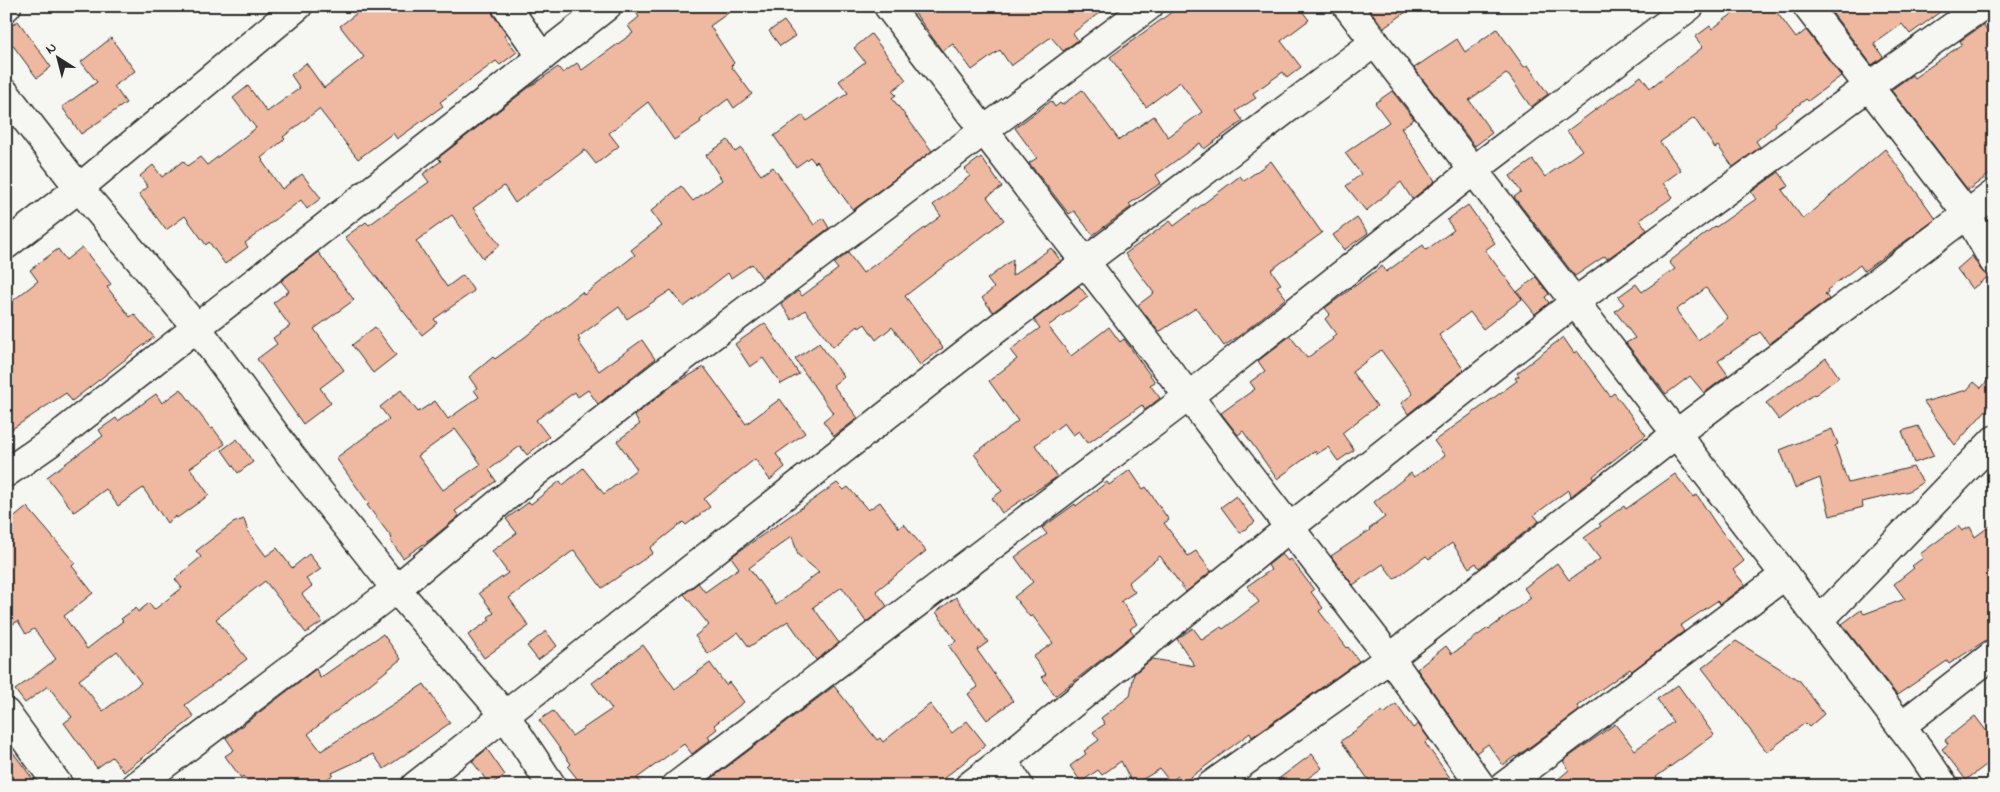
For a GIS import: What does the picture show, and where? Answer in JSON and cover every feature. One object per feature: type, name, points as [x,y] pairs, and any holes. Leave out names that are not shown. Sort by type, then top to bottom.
[{"type":"street","points":[[6,245],[79,188],[298,6]]},
{"type":"street","points":[[506,6],[542,57]]},
{"type":"street","points":[[6,473],[48,444],[607,6]]},
{"type":"street","points":[[888,6],[1390,658],[1481,786]]},
{"type":"street","points":[[136,786],[396,589],[536,472],[1149,6]]},
{"type":"street","points":[[1347,6],[1820,620],[1944,786]]},
{"type":"street","points":[[676,786],[1188,396],[1474,170],[1690,6]]},
{"type":"street","points":[[1807,6],[1967,214],[1994,262]]},
{"type":"street","points":[[969,786],[1289,528],[1575,302],[1869,86],[1982,6]]},
{"type":"street","points":[[415,786],[990,334],[1375,42]]},
{"type":"street","points":[[6,94],[79,188],[197,328],[291,456],[396,589],[506,715],[552,786]]},
{"type":"street","points":[[1210,786],[1390,658],[1676,434],[1994,194]]},
{"type":"street","points":[[1820,620],[1994,440]]},
{"type":"street","points":[[1504,786],[1785,575]]},
{"type":"street","points":[[1901,726],[1994,654]]},
{"type":"street","points":[[6,713],[59,786]]},
{"type":"street","points":[[1003,760],[1019,786]]},
{"type":"building","points":[[366,6],[491,6],[493,15],[507,34],[504,36],[517,52],[500,65],[496,61],[440,102],[443,106],[397,139],[393,133],[358,159],[319,109],[283,137],[285,139],[261,158],[282,189],[302,174],[321,198],[307,209],[301,200],[245,243],[248,247],[225,264],[209,242],[206,245],[185,216],[166,230],[139,194],[148,187],[140,176],[153,165],[162,177],[183,161],[187,166],[200,157],[207,165],[256,128],[233,98],[248,86],[267,112],[300,88],[291,75],[306,63],[324,88],[364,57],[340,26]]},
{"type":"building","points":[[632,6],[738,6],[710,26],[734,63],[731,66],[752,94],[734,108],[728,99],[700,120],[701,122],[674,140],[648,102],[609,133],[619,146],[596,164],[585,150],[515,203],[504,186],[473,208],[500,245],[483,258],[452,215],[416,241],[447,287],[463,275],[474,291],[434,319],[437,323],[422,335],[345,237],[366,222],[369,225],[429,182],[423,174],[441,161],[438,158],[528,88],[558,67],[563,73],[577,63],[582,70],[633,33],[628,26],[639,17]]},
{"type":"building","points":[[910,6],[1108,6],[1073,33],[1078,40],[1063,51],[1051,37],[1011,66],[1000,50],[972,70],[953,44],[942,51]]},
{"type":"building","points":[[1180,6],[1298,6],[1309,20],[1281,41],[1301,67],[1287,78],[1283,72],[1253,93],[1256,98],[1236,111],[1243,121],[1204,149],[1200,143],[1156,175],[1161,183],[1129,204],[1131,207],[1093,235],[1074,211],[1069,214],[1029,163],[1037,158],[1015,128],[1051,101],[1055,107],[1060,103],[1062,105],[1082,90],[1119,140],[1154,116],[1168,137],[1202,112],[1180,82],[1146,107],[1110,57]]},
{"type":"building","points":[[1367,6],[1414,6],[1384,28]]},
{"type":"building","points":[[1743,6],[1772,6],[1796,38],[1806,30],[1841,76],[1808,101],[1806,99],[1775,123],[1776,125],[1756,141],[1760,147],[1733,167],[1718,146],[1715,148],[1694,118],[1660,142],[1681,170],[1663,183],[1673,197],[1640,220],[1647,230],[1607,259],[1605,256],[1575,276],[1514,197],[1521,192],[1510,176],[1533,160],[1545,177],[1582,150],[1567,131],[1641,76],[1650,88],[1703,47],[1695,37],[1710,26],[1712,29]]},
{"type":"building","points":[[1827,6],[1948,6],[1910,34],[1902,24],[1874,44],[1883,57],[1872,65]]},
{"type":"building","points":[[18,21],[51,67],[37,78],[6,36],[6,29]]},
{"type":"building","points":[[784,21],[795,36],[780,46],[769,31]]},
{"type":"building","points":[[1983,25],[1994,41],[1994,171],[1968,190],[1891,90],[1912,75],[1914,78],[1962,44],[1960,41]]},
{"type":"building","points":[[1497,29],[1524,67],[1528,65],[1548,94],[1531,107],[1506,74],[1469,100],[1492,133],[1475,146],[1414,68],[1457,39],[1465,52]]},
{"type":"building","points":[[871,34],[906,80],[892,91],[896,95],[892,98],[932,151],[853,210],[817,161],[815,163],[810,157],[796,167],[774,136],[803,115],[807,121],[848,93],[839,81],[865,62],[854,48]]},
{"type":"building","points":[[111,38],[135,71],[114,86],[126,103],[81,134],[62,107],[97,82],[81,62]]},
{"type":"building","points":[[1392,91],[1414,119],[1401,128],[1435,181],[1412,199],[1401,182],[1366,211],[1346,186],[1361,174],[1345,153],[1389,122],[1375,103]]},
{"type":"building","points":[[728,140],[735,152],[741,148],[761,175],[773,167],[814,225],[823,218],[829,228],[762,278],[752,264],[731,278],[728,273],[684,307],[671,290],[627,319],[619,307],[578,337],[580,340],[578,341],[599,371],[642,340],[655,359],[598,404],[588,390],[578,397],[575,392],[536,420],[549,437],[527,455],[520,446],[489,470],[496,481],[455,511],[459,516],[431,539],[403,558],[390,540],[392,538],[367,505],[369,504],[336,458],[389,419],[380,407],[401,390],[418,412],[435,401],[448,419],[479,397],[474,390],[477,388],[469,377],[493,357],[495,359],[525,337],[582,292],[584,295],[635,255],[631,250],[662,226],[651,211],[681,186],[693,201],[722,180],[706,155]],"holes":[[[455,429],[481,464],[443,490],[418,456]]]},
{"type":"building","points":[[1885,149],[1936,219],[1864,271],[1860,265],[1827,290],[1828,292],[1825,294],[1829,299],[1769,344],[1760,332],[1718,361],[1728,375],[1704,393],[1690,376],[1666,394],[1626,343],[1635,338],[1615,311],[1624,304],[1618,297],[1636,284],[1642,292],[1675,269],[1669,262],[1715,226],[1756,199],[1751,192],[1779,172],[1789,186],[1782,190],[1803,219]],"holes":[[[1706,288],[1728,318],[1698,340],[1676,310]]]},
{"type":"building","points":[[981,157],[1002,187],[987,197],[1004,220],[905,296],[943,348],[920,365],[892,327],[876,340],[865,324],[859,328],[858,326],[833,347],[805,310],[792,320],[781,304],[798,291],[802,296],[838,269],[834,264],[848,253],[863,273],[899,247],[941,216],[933,205],[970,176],[965,169]]},
{"type":"building","points":[[1271,161],[1322,233],[1271,270],[1281,284],[1277,286],[1286,298],[1224,346],[1196,308],[1159,332],[1138,305],[1154,293],[1125,254],[1170,221],[1174,226],[1240,176],[1244,181]]},
{"type":"building","points":[[1468,205],[1495,243],[1485,250],[1522,299],[1483,329],[1470,312],[1439,335],[1464,370],[1408,414],[1401,403],[1413,394],[1381,350],[1352,372],[1377,406],[1342,433],[1354,450],[1338,461],[1328,447],[1317,454],[1315,451],[1277,479],[1243,431],[1238,435],[1221,413],[1255,389],[1250,382],[1265,371],[1258,361],[1290,336],[1307,358],[1333,339],[1332,337],[1336,334],[1325,319],[1330,314],[1325,308],[1382,266],[1386,272],[1423,245],[1426,250],[1454,230],[1447,220]]},
{"type":"building","points":[[1357,218],[1368,233],[1344,250],[1333,235]]},
{"type":"building","points":[[82,247],[111,284],[107,287],[130,317],[134,314],[154,337],[72,401],[66,393],[6,433],[6,306],[38,281],[30,270],[58,249],[66,260]]},
{"type":"building","points":[[1051,248],[1061,261],[993,312],[982,298],[994,288],[987,279],[1013,259],[1012,276]]},
{"type":"building","points":[[318,252],[354,300],[314,329],[344,370],[320,388],[331,403],[303,424],[257,359],[277,344],[273,338],[290,326],[273,303],[289,291],[281,281]]},
{"type":"building","points":[[1972,256],[1981,270],[1989,276],[1972,289],[1957,269]]},
{"type":"building","points":[[1536,277],[1549,294],[1545,297],[1549,303],[1535,314],[1517,292]]},
{"type":"building","points":[[1079,286],[1088,297],[1048,326],[1071,356],[1109,327],[1120,342],[1124,339],[1155,382],[1150,385],[1160,398],[1145,410],[1142,405],[1088,443],[1079,431],[1073,435],[1064,423],[1035,445],[1057,477],[1002,513],[992,498],[1002,491],[974,454],[1018,421],[989,381],[1017,359],[1010,350],[1040,328],[1034,320]]},
{"type":"building","points":[[765,323],[799,374],[781,384],[763,358],[750,367],[735,344]]},
{"type":"building","points":[[375,327],[396,355],[373,373],[352,345]]},
{"type":"building","points":[[1563,337],[1574,353],[1577,351],[1610,396],[1614,393],[1646,435],[1593,476],[1594,478],[1570,497],[1568,490],[1534,515],[1539,521],[1479,568],[1476,563],[1469,568],[1452,543],[1429,559],[1426,556],[1394,579],[1383,564],[1353,585],[1331,556],[1370,530],[1385,517],[1374,502],[1411,473],[1414,477],[1445,456],[1434,441],[1517,381],[1515,378],[1519,376],[1517,373]]},
{"type":"building","points":[[819,343],[844,377],[833,385],[858,418],[834,436],[823,421],[833,413],[795,359]]},
{"type":"building","points":[[1826,358],[1839,377],[1779,420],[1766,403]]},
{"type":"building","points":[[704,367],[746,424],[780,399],[805,433],[776,454],[785,467],[770,480],[755,459],[704,499],[710,507],[686,525],[683,522],[650,548],[653,553],[602,588],[574,550],[509,598],[529,626],[484,658],[468,635],[490,620],[488,617],[494,613],[479,593],[508,573],[492,551],[517,533],[506,519],[529,502],[531,504],[560,481],[563,485],[583,468],[604,494],[637,469],[617,441],[640,424],[634,416],[673,385]]},
{"type":"building","points":[[1994,373],[1994,401],[1955,445],[1924,402],[1967,390],[1974,382],[1981,388]]},
{"type":"building","points":[[181,389],[211,429],[213,428],[225,444],[190,468],[209,495],[167,523],[143,488],[118,506],[106,489],[74,512],[47,477],[103,436],[99,430],[116,418],[118,421],[156,394],[162,403]]},
{"type":"building","points":[[1918,426],[1934,456],[1914,463],[1902,431]]},
{"type":"building","points":[[1832,429],[1838,444],[1835,446],[1848,483],[1913,467],[1923,482],[1909,491],[1862,502],[1863,507],[1830,516],[1820,478],[1795,488],[1780,450]]},
{"type":"building","points":[[237,439],[253,462],[238,473],[222,450]]},
{"type":"building","points":[[1130,470],[1143,489],[1146,487],[1169,520],[1164,523],[1188,556],[1196,551],[1211,571],[1186,592],[1160,556],[1128,583],[1135,592],[1121,601],[1137,624],[1130,629],[1134,634],[1055,696],[1042,677],[1046,674],[1033,657],[1053,643],[1032,615],[1030,617],[1014,597],[1033,582],[1015,557],[1047,534],[1042,528],[1075,504],[1076,506],[1107,482],[1109,485]]},
{"type":"building","points":[[1675,474],[1693,497],[1697,495],[1744,561],[1733,570],[1745,585],[1720,604],[1717,601],[1680,626],[1684,631],[1632,671],[1630,669],[1577,706],[1580,710],[1516,757],[1503,765],[1488,744],[1476,753],[1417,669],[1446,646],[1452,654],[1531,598],[1524,588],[1557,563],[1569,580],[1600,559],[1584,538],[1601,526],[1599,524],[1624,506],[1626,509]]},
{"type":"building","points":[[837,483],[844,490],[848,487],[868,510],[880,502],[899,528],[904,524],[926,551],[876,591],[887,606],[866,622],[842,587],[813,607],[839,643],[816,660],[788,621],[749,647],[738,632],[708,654],[695,636],[709,625],[684,594],[698,583],[705,592],[739,568],[731,557]],"holes":[[[792,536],[798,555],[819,572],[776,605],[749,568]]]},
{"type":"building","points":[[1236,496],[1255,522],[1240,533],[1221,507]]},
{"type":"building","points":[[27,507],[75,563],[72,566],[93,593],[64,616],[87,649],[123,621],[121,619],[136,608],[138,612],[149,603],[154,610],[182,588],[175,579],[201,557],[196,551],[233,523],[244,519],[248,532],[266,556],[277,548],[292,568],[309,554],[321,569],[306,579],[312,586],[302,594],[322,622],[306,633],[265,581],[216,619],[247,659],[185,705],[194,717],[124,772],[112,757],[97,768],[64,723],[72,717],[48,686],[25,703],[15,690],[56,659],[34,629],[26,634],[18,621],[13,624],[6,614],[6,524]],"holes":[[[117,651],[141,683],[103,711],[79,680]]]},
{"type":"building","points":[[1994,523],[1994,635],[1949,664],[1947,661],[1897,695],[1842,624],[1861,610],[1864,614],[1905,599],[1894,584],[1923,558],[1920,554],[1958,526],[1962,531],[1970,527],[1975,537]]},
{"type":"building","points":[[1282,554],[1288,561],[1291,559],[1314,590],[1311,592],[1323,608],[1319,611],[1359,661],[1252,737],[1250,733],[1183,783],[1178,776],[1170,782],[1160,769],[1133,785],[1121,761],[1102,775],[1098,770],[1081,782],[1070,766],[1086,754],[1084,751],[1099,740],[1093,732],[1105,724],[1101,718],[1130,696],[1134,674],[1152,659],[1195,666],[1177,639],[1193,628],[1202,640],[1221,627],[1223,629],[1259,602],[1247,586],[1271,570],[1268,565]]},
{"type":"building","points":[[956,597],[988,642],[977,650],[1013,701],[987,720],[968,694],[978,687],[949,646],[956,641],[936,612]]},
{"type":"building","points":[[546,631],[557,646],[538,660],[527,646]]},
{"type":"building","points":[[383,634],[401,659],[308,734],[321,751],[424,684],[450,723],[384,769],[373,754],[332,773],[333,775],[315,786],[250,786],[243,776],[241,778],[225,756],[234,750],[226,738],[316,669],[320,678]]},
{"type":"building","points":[[1736,641],[1800,681],[1824,714],[1809,727],[1805,723],[1767,752],[1702,668]]},
{"type":"building","points":[[643,645],[675,689],[710,663],[726,685],[729,682],[744,702],[714,725],[717,729],[708,736],[710,740],[692,754],[684,744],[637,778],[643,786],[583,786],[568,767],[571,764],[539,720],[553,711],[572,736],[612,709],[592,683]]},
{"type":"building","points":[[1678,685],[1714,735],[1656,777],[1662,786],[1550,786],[1569,770],[1563,761],[1615,724],[1635,750],[1673,722],[1657,699]]},
{"type":"building","points":[[834,686],[877,740],[880,738],[883,742],[930,704],[952,733],[967,721],[986,745],[944,778],[950,786],[716,786],[711,779]]},
{"type":"building","points":[[1396,704],[1413,728],[1418,724],[1429,739],[1425,743],[1456,786],[1373,786],[1341,741],[1382,711],[1384,714]]},
{"type":"building","points":[[1975,716],[1994,741],[1994,759],[1966,780],[1942,749],[1948,744],[1945,740]]},
{"type":"building","points":[[6,743],[38,786],[6,786]]},
{"type":"building","points":[[487,749],[505,775],[490,785],[472,761]]},
{"type":"building","points":[[1312,754],[1322,768],[1297,786],[1269,786]]}]
